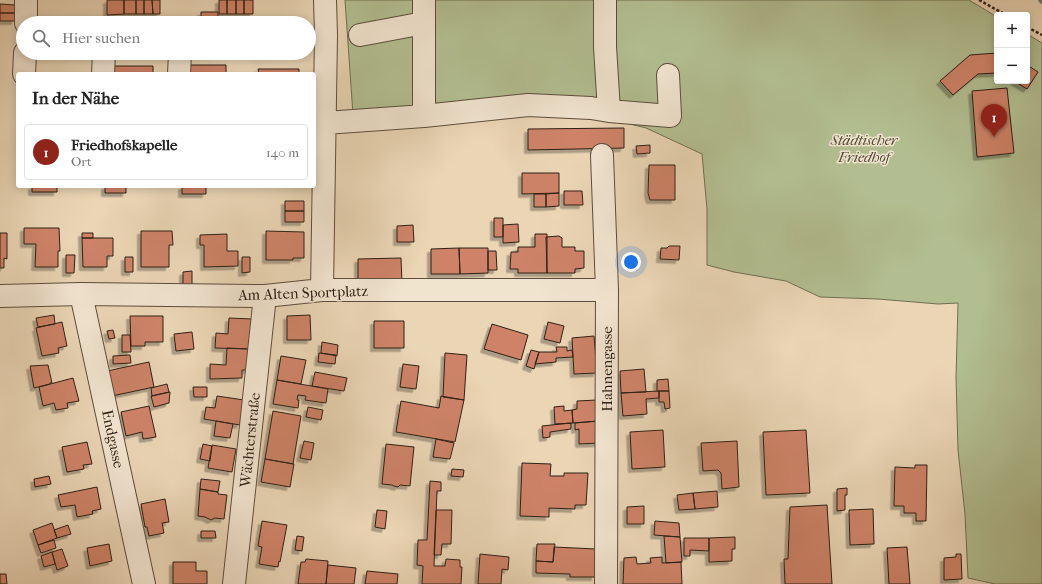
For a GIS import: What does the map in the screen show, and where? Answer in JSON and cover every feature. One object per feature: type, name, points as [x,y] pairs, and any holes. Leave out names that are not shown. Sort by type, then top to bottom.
[{"type":"street","points":[[26,0],[26,16]]},
{"type":"street","points":[[322,290],[325,123],[317,35],[325,0]]},
{"type":"street","points":[[424,0],[424,116]]},
{"type":"street","points":[[605,0],[609,111]]},
{"type":"street","points":[[360,36],[424,23]]},
{"type":"street","points":[[24,72],[25,60]]},
{"type":"street","points":[[103,72],[104,60]]},
{"type":"street","points":[[179,72],[180,60]]},
{"type":"street","points":[[325,123],[424,116],[528,105],[591,108],[670,116],[668,74]]},
{"type":"street","name":"Hahnengasse","points":[[602,154],[607,290],[606,584]]},
{"type":"street","name":"Am Alten Sportplatz","points":[[0,296],[81,294],[265,296],[322,290],[607,290]]},
{"type":"street","name":"Endgasse","points":[[81,294],[144,584]]},
{"type":"street","name":"Wächterstraße","points":[[234,584],[265,296]]},
{"type":"path","points":[[980,0],[1001,12]]},
{"type":"path","points":[[1030,29],[1042,35]]},
{"type":"green space","name":"Städtischer Friedhof","points":[[345,0],[969,0],[994,15],[994,84],[1030,84],[1030,36],[1042,43],[1042,584],[995,584],[968,578],[965,514],[958,450],[956,378],[958,303],[938,304],[878,299],[820,297],[786,281],[734,272],[707,265],[707,209],[702,154],[646,128],[587,113],[353,115]]},
{"type":"building","points":[[107,0],[124,0],[124,14],[107,15]]},
{"type":"building","points":[[124,0],[136,0],[136,14],[124,14]]},
{"type":"building","points":[[136,0],[144,0],[144,14],[136,14]]},
{"type":"building","points":[[144,0],[152,0],[153,14],[144,14]]},
{"type":"building","points":[[152,0],[160,0],[160,14],[153,14]]},
{"type":"building","points":[[219,0],[227,0],[227,14],[219,14]]},
{"type":"building","points":[[227,0],[236,0],[236,14],[227,14]]},
{"type":"building","points":[[236,0],[244,0],[244,14],[236,14]]},
{"type":"building","points":[[244,0],[253,0],[253,14],[244,14]]},
{"type":"building","points":[[0,4],[15,5],[15,13],[0,13]]},
{"type":"building","points":[[201,12],[218,12],[218,16],[201,16]]},
{"type":"building","points":[[0,13],[15,13],[15,21],[0,21]]},
{"type":"building","points":[[994,53],[994,73],[978,74],[953,95],[940,81],[970,55]]},
{"type":"building","points":[[188,65],[226,65],[226,72],[189,72]]},
{"type":"building","points":[[108,66],[153,66],[153,72],[109,72]]},
{"type":"building","points":[[1030,67],[1038,72],[1027,89],[1019,84],[1030,84]]},
{"type":"building","points":[[258,69],[299,69],[299,72],[259,72]]},
{"type":"building","points":[[1007,88],[1014,153],[977,157],[972,91]]},
{"type":"building","points":[[624,128],[624,148],[528,150],[528,129]]},
{"type":"building","points":[[650,145],[650,153],[637,154],[636,146]]},
{"type":"building","points":[[649,165],[675,165],[675,200],[650,200],[648,193]]},
{"type":"building","points":[[522,173],[559,173],[559,193],[522,194]]},
{"type":"building","points":[[32,188],[57,188],[57,192],[32,192]]},
{"type":"building","points":[[105,188],[126,188],[126,193],[105,193]]},
{"type":"building","points":[[182,188],[206,188],[206,194],[182,194]]},
{"type":"building","points":[[564,191],[582,191],[583,205],[564,205]]},
{"type":"building","points":[[559,193],[559,206],[546,207],[546,194]]},
{"type":"building","points":[[534,194],[546,194],[546,207],[534,207]]},
{"type":"building","points":[[285,201],[304,201],[304,211],[285,211]]},
{"type":"building","points":[[285,211],[304,211],[304,222],[285,222]]},
{"type":"building","points":[[494,218],[503,218],[503,237],[494,237]]},
{"type":"building","points":[[518,224],[519,242],[503,243],[503,225]]},
{"type":"building","points":[[413,225],[414,242],[397,242],[397,226]]},
{"type":"building","points":[[24,228],[59,228],[60,251],[58,251],[58,267],[35,267],[36,244],[24,244]]},
{"type":"building","points":[[141,231],[172,231],[173,245],[169,245],[169,267],[141,267]]},
{"type":"building","points":[[266,231],[304,232],[304,258],[293,258],[293,260],[266,260]]},
{"type":"building","points":[[0,233],[7,233],[7,259],[4,258],[4,268],[0,268]]},
{"type":"building","points":[[82,233],[93,233],[93,238],[82,238]]},
{"type":"building","points":[[227,234],[227,251],[238,251],[238,266],[204,267],[204,245],[200,245],[200,235]]},
{"type":"building","points":[[535,234],[547,234],[547,273],[518,273],[518,269],[510,269],[511,252],[518,252],[518,247],[535,247]]},
{"type":"building","points":[[559,236],[562,238],[562,247],[575,247],[575,251],[584,251],[584,268],[575,269],[575,273],[547,273],[546,237]]},
{"type":"building","points":[[82,238],[113,238],[113,256],[107,256],[107,267],[83,267]]},
{"type":"building","points":[[669,246],[680,246],[679,260],[660,259],[661,248],[667,248]]},
{"type":"building","points":[[459,248],[460,274],[431,274],[431,249]]},
{"type":"building","points":[[459,248],[488,248],[488,273],[460,274]]},
{"type":"building","points":[[488,251],[496,251],[497,270],[488,270]]},
{"type":"building","points":[[66,255],[75,255],[74,273],[66,273]]},
{"type":"building","points":[[125,257],[133,257],[133,272],[125,272]]},
{"type":"building","points":[[242,257],[250,257],[250,272],[242,273]]},
{"type":"building","points":[[401,258],[402,283],[358,283],[358,259]]},
{"type":"building","points":[[192,271],[192,288],[183,289],[183,272]]},
{"type":"building","points":[[54,315],[55,324],[38,327],[36,318]]},
{"type":"building","points":[[310,315],[311,340],[287,340],[287,316]]},
{"type":"building","points":[[130,316],[163,316],[163,342],[145,342],[145,346],[131,346]]},
{"type":"building","points":[[229,318],[252,319],[250,349],[215,348],[216,333],[228,334]]},
{"type":"building","points":[[374,321],[404,321],[404,348],[374,348]]},
{"type":"building","points":[[62,322],[67,346],[58,348],[59,353],[42,356],[36,328]]},
{"type":"building","points":[[548,322],[564,326],[560,343],[544,339]]},
{"type":"building","points":[[492,324],[528,335],[521,360],[484,349]]},
{"type":"building","points":[[113,330],[115,338],[109,339],[107,331]]},
{"type":"building","points":[[192,332],[194,349],[176,351],[174,334]]},
{"type":"building","points":[[122,335],[130,335],[131,352],[122,352]]},
{"type":"building","points":[[594,336],[597,373],[574,374],[572,338]]},
{"type":"building","points":[[322,342],[338,345],[337,356],[321,353]]},
{"type":"building","points":[[556,347],[567,347],[567,351],[572,350],[573,357],[556,358],[556,362],[535,364],[539,352],[557,352]]},
{"type":"building","points":[[227,348],[250,349],[249,370],[242,370],[242,378],[210,379],[210,364],[226,365]]},
{"type":"building","points":[[531,350],[539,352],[534,369],[526,366]]},
{"type":"building","points":[[319,353],[336,355],[335,364],[318,362]]},
{"type":"building","points":[[445,353],[467,355],[464,400],[443,397]]},
{"type":"building","points":[[130,355],[131,363],[113,364],[113,356]]},
{"type":"building","points":[[281,356],[306,360],[301,384],[277,380]]},
{"type":"building","points":[[149,362],[154,387],[112,396],[107,371]]},
{"type":"building","points":[[403,364],[419,366],[416,389],[400,387]]},
{"type":"building","points":[[48,365],[52,383],[34,388],[30,366]]},
{"type":"building","points":[[644,369],[646,392],[621,393],[620,371]]},
{"type":"building","points":[[315,372],[347,378],[344,391],[312,386]]},
{"type":"building","points":[[73,378],[79,401],[67,403],[68,408],[56,410],[54,403],[43,406],[39,387]]},
{"type":"building","points":[[668,379],[669,391],[657,391],[657,380]]},
{"type":"building","points":[[277,380],[328,389],[326,403],[305,400],[306,396],[298,395],[298,408],[273,404]]},
{"type":"building","points":[[167,384],[169,392],[152,396],[151,388]]},
{"type":"building","points":[[193,387],[207,387],[207,397],[194,397]]},
{"type":"building","points":[[659,391],[659,398],[646,399],[647,414],[623,416],[621,393]]},
{"type":"building","points":[[659,391],[669,391],[670,408],[665,409],[664,402],[659,402]]},
{"type":"building","points":[[170,392],[169,403],[154,407],[151,396]]},
{"type":"building","points":[[217,396],[244,400],[240,425],[204,419],[206,407],[215,408]]},
{"type":"building","points":[[441,396],[464,400],[455,442],[396,432],[401,401],[439,408]]},
{"type":"building","points":[[597,400],[598,421],[573,423],[572,410],[577,409],[577,401]]},
{"type":"building","points":[[149,406],[156,437],[143,439],[142,432],[126,436],[121,412]]},
{"type":"building","points":[[564,406],[564,411],[572,410],[573,423],[555,424],[554,407]]},
{"type":"building","points":[[308,407],[323,410],[321,420],[306,417]]},
{"type":"building","points":[[273,411],[301,416],[293,464],[265,459]]},
{"type":"building","points":[[216,421],[233,424],[230,438],[214,436]]},
{"type":"building","points":[[598,421],[599,443],[579,444],[579,429],[575,430],[575,423]]},
{"type":"building","points":[[571,423],[571,429],[550,432],[550,437],[543,438],[542,426]]},
{"type":"building","points":[[663,430],[665,467],[632,469],[630,432]]},
{"type":"building","points":[[806,430],[810,493],[766,495],[763,432]]},
{"type":"building","points":[[436,439],[454,443],[450,459],[433,457]]},
{"type":"building","points":[[304,441],[314,443],[311,460],[300,458]]},
{"type":"building","points":[[737,441],[739,487],[722,489],[721,473],[718,470],[703,471],[701,443]]},
{"type":"building","points":[[87,442],[92,464],[83,465],[84,469],[67,472],[62,447]]},
{"type":"building","points":[[203,444],[212,446],[210,461],[200,459]]},
{"type":"building","points":[[386,444],[414,447],[410,486],[400,485],[398,487],[382,484]]},
{"type":"building","points":[[212,445],[236,449],[232,472],[208,468]]},
{"type":"building","points":[[265,459],[294,464],[290,487],[261,482]]},
{"type":"building","points":[[522,463],[551,464],[550,476],[564,476],[564,473],[588,473],[586,505],[575,505],[575,509],[549,508],[549,517],[520,516]]},
{"type":"building","points":[[915,465],[927,465],[926,521],[916,521],[916,513],[904,513],[904,506],[894,506],[895,467],[915,468]]},
{"type":"building","points":[[452,469],[464,470],[463,477],[451,476]]},
{"type":"building","points":[[49,476],[51,484],[35,487],[34,479]]},
{"type":"building","points":[[201,479],[220,481],[218,492],[200,489]]},
{"type":"building","points":[[430,481],[441,482],[441,491],[437,491],[434,566],[445,566],[446,559],[460,560],[460,567],[462,567],[461,584],[422,584],[423,566],[417,565],[418,540],[427,540]]},
{"type":"building","points":[[97,487],[101,509],[92,511],[93,514],[77,517],[75,505],[61,507],[58,495]]},
{"type":"building","points":[[847,488],[847,495],[845,495],[845,510],[837,511],[837,489]]},
{"type":"building","points":[[200,489],[227,495],[224,519],[215,518],[211,520],[198,516]]},
{"type":"building","points":[[717,491],[718,507],[695,509],[693,493]]},
{"type":"building","points":[[693,493],[695,509],[679,510],[677,495]]},
{"type":"building","points":[[165,499],[169,522],[162,523],[164,533],[149,536],[147,527],[145,527],[141,504]]},
{"type":"building","points":[[827,505],[832,584],[785,584],[784,559],[788,559],[790,507]]},
{"type":"building","points":[[644,506],[644,524],[627,524],[627,507]]},
{"type":"building","points":[[873,509],[874,544],[850,545],[849,510]]},
{"type":"building","points":[[377,510],[387,511],[385,529],[375,527]]},
{"type":"building","points":[[436,510],[452,510],[451,544],[442,544],[441,555],[434,555]]},
{"type":"building","points":[[262,521],[287,525],[278,567],[259,564],[262,547],[258,546]]},
{"type":"building","points":[[655,521],[679,523],[680,537],[654,535]]},
{"type":"building","points":[[52,523],[57,538],[38,545],[33,530]]},
{"type":"building","points":[[68,525],[71,534],[57,538],[54,530]]},
{"type":"building","points":[[201,531],[215,531],[216,538],[201,538]]},
{"type":"building","points":[[297,536],[304,537],[302,551],[295,550]]},
{"type":"building","points":[[664,536],[680,537],[682,562],[666,563]]},
{"type":"building","points":[[735,537],[735,549],[732,549],[732,561],[709,562],[709,538]]},
{"type":"building","points":[[684,538],[709,538],[709,551],[690,550],[690,556],[684,556]]},
{"type":"building","points":[[54,540],[56,548],[41,553],[38,545]]},
{"type":"building","points":[[109,544],[112,561],[90,566],[87,548]]},
{"type":"building","points":[[537,544],[555,544],[553,562],[536,561]]},
{"type":"building","points":[[554,547],[596,549],[595,577],[570,577],[570,574],[536,573],[536,561],[553,562]]},
{"type":"building","points":[[907,547],[910,584],[889,584],[887,548]]},
{"type":"building","points":[[62,549],[68,566],[57,570],[52,552]]},
{"type":"building","points":[[52,552],[55,564],[44,567],[41,556]]},
{"type":"building","points":[[480,554],[509,557],[508,570],[502,569],[501,584],[478,584]]},
{"type":"building","points":[[956,554],[961,554],[962,579],[944,580],[944,558],[956,557]]},
{"type":"building","points":[[636,557],[637,564],[651,563],[650,558],[662,557],[662,563],[681,562],[682,584],[623,584],[624,558]]},
{"type":"building","points":[[306,559],[328,561],[326,584],[298,584],[301,562],[305,562]]},
{"type":"building","points":[[173,562],[196,562],[196,571],[207,571],[207,584],[173,584]]},
{"type":"building","points":[[328,565],[356,568],[354,584],[326,584]]},
{"type":"building","points":[[367,571],[398,574],[397,584],[365,584]]},
{"type":"building","points":[[0,574],[6,574],[7,584],[0,584]]},
{"type":"place","name":"Friedhofskapelle","points":[[994,137]]}]
